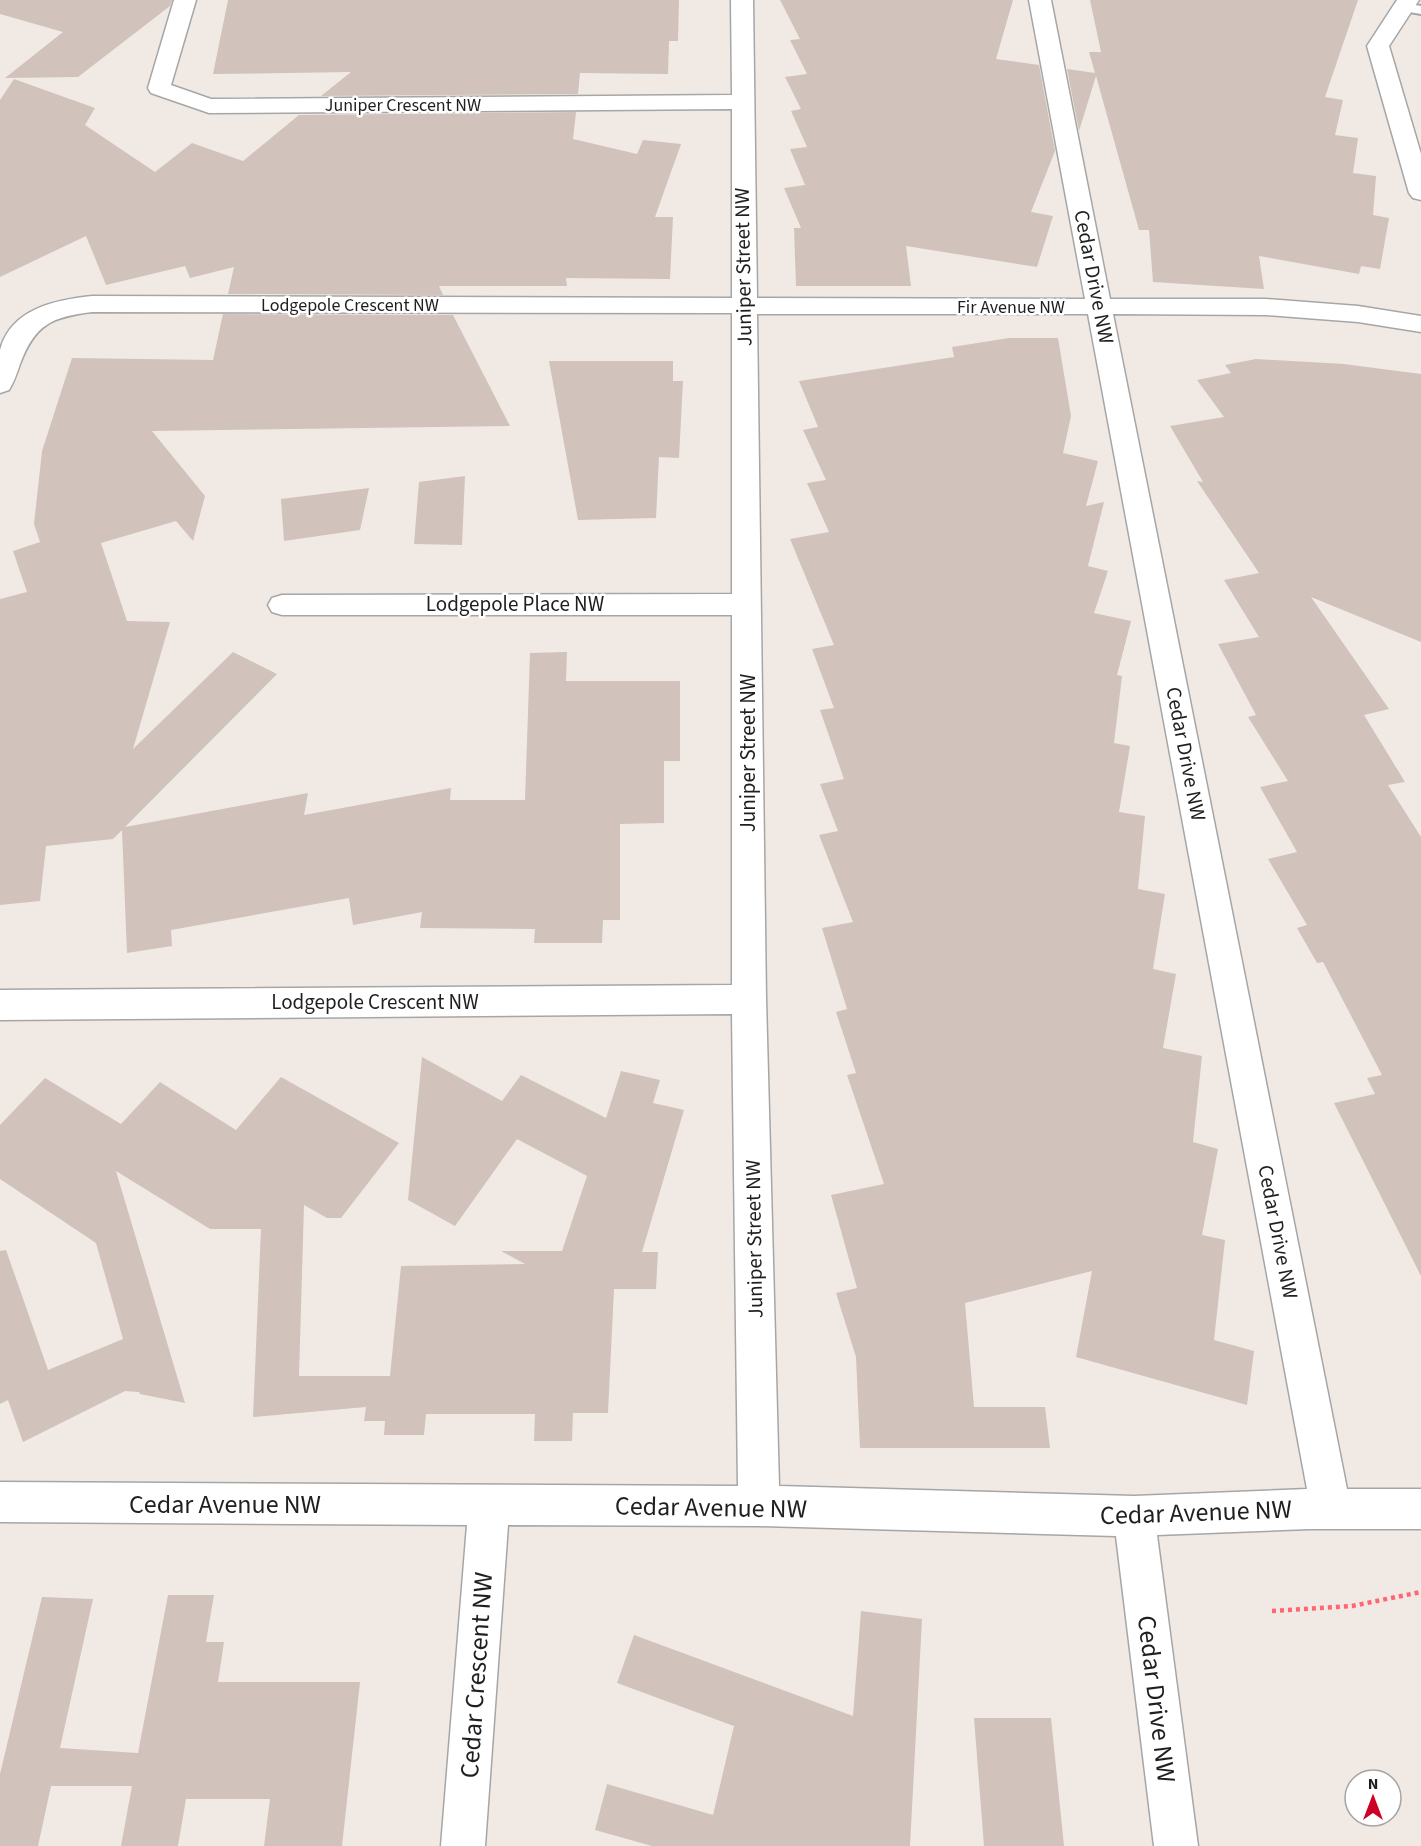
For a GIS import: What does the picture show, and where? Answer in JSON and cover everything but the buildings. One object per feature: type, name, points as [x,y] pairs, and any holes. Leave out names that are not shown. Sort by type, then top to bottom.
[{"type":"street","name":"Juniper Crescent NW","points":[[185,0],[159,87],[209,106],[741,102]]},
{"type":"street","name":"Juniper Street NW","points":[[742,0],[741,102],[748,604],[750,999],[759,1506]]},
{"type":"street","name":"Cedar Drive NW","points":[[1040,0],[1331,1509]]},
{"type":"street","points":[[1411,6],[1378,46],[1421,193]]},
{"type":"street","name":"Lodgepole Crescent NW","points":[[0,384],[15,341],[24,329],[49,311],[78,305],[743,306]]},
{"type":"street","name":"Fir Avenue NW","points":[[743,306],[1316,310],[1421,324]]},
{"type":"street","name":"Lodgepole Place NW","points":[[282,605],[748,604]]},
{"type":"street","name":"Lodgepole Crescent NW","points":[[0,1005],[750,999]]},
{"type":"street","name":"Cedar Avenue NW","points":[[0,1502],[759,1506],[1134,1516],[1331,1509],[1421,1509]]},
{"type":"street","name":"Cedar Crescent NW","points":[[463,1846],[489,1505]]},
{"type":"street","name":"Cedar Drive NW","points":[[1134,1516],[1176,1846]]},
{"type":"path","points":[[1272,1611],[1352,1606],[1421,1592]]}]
